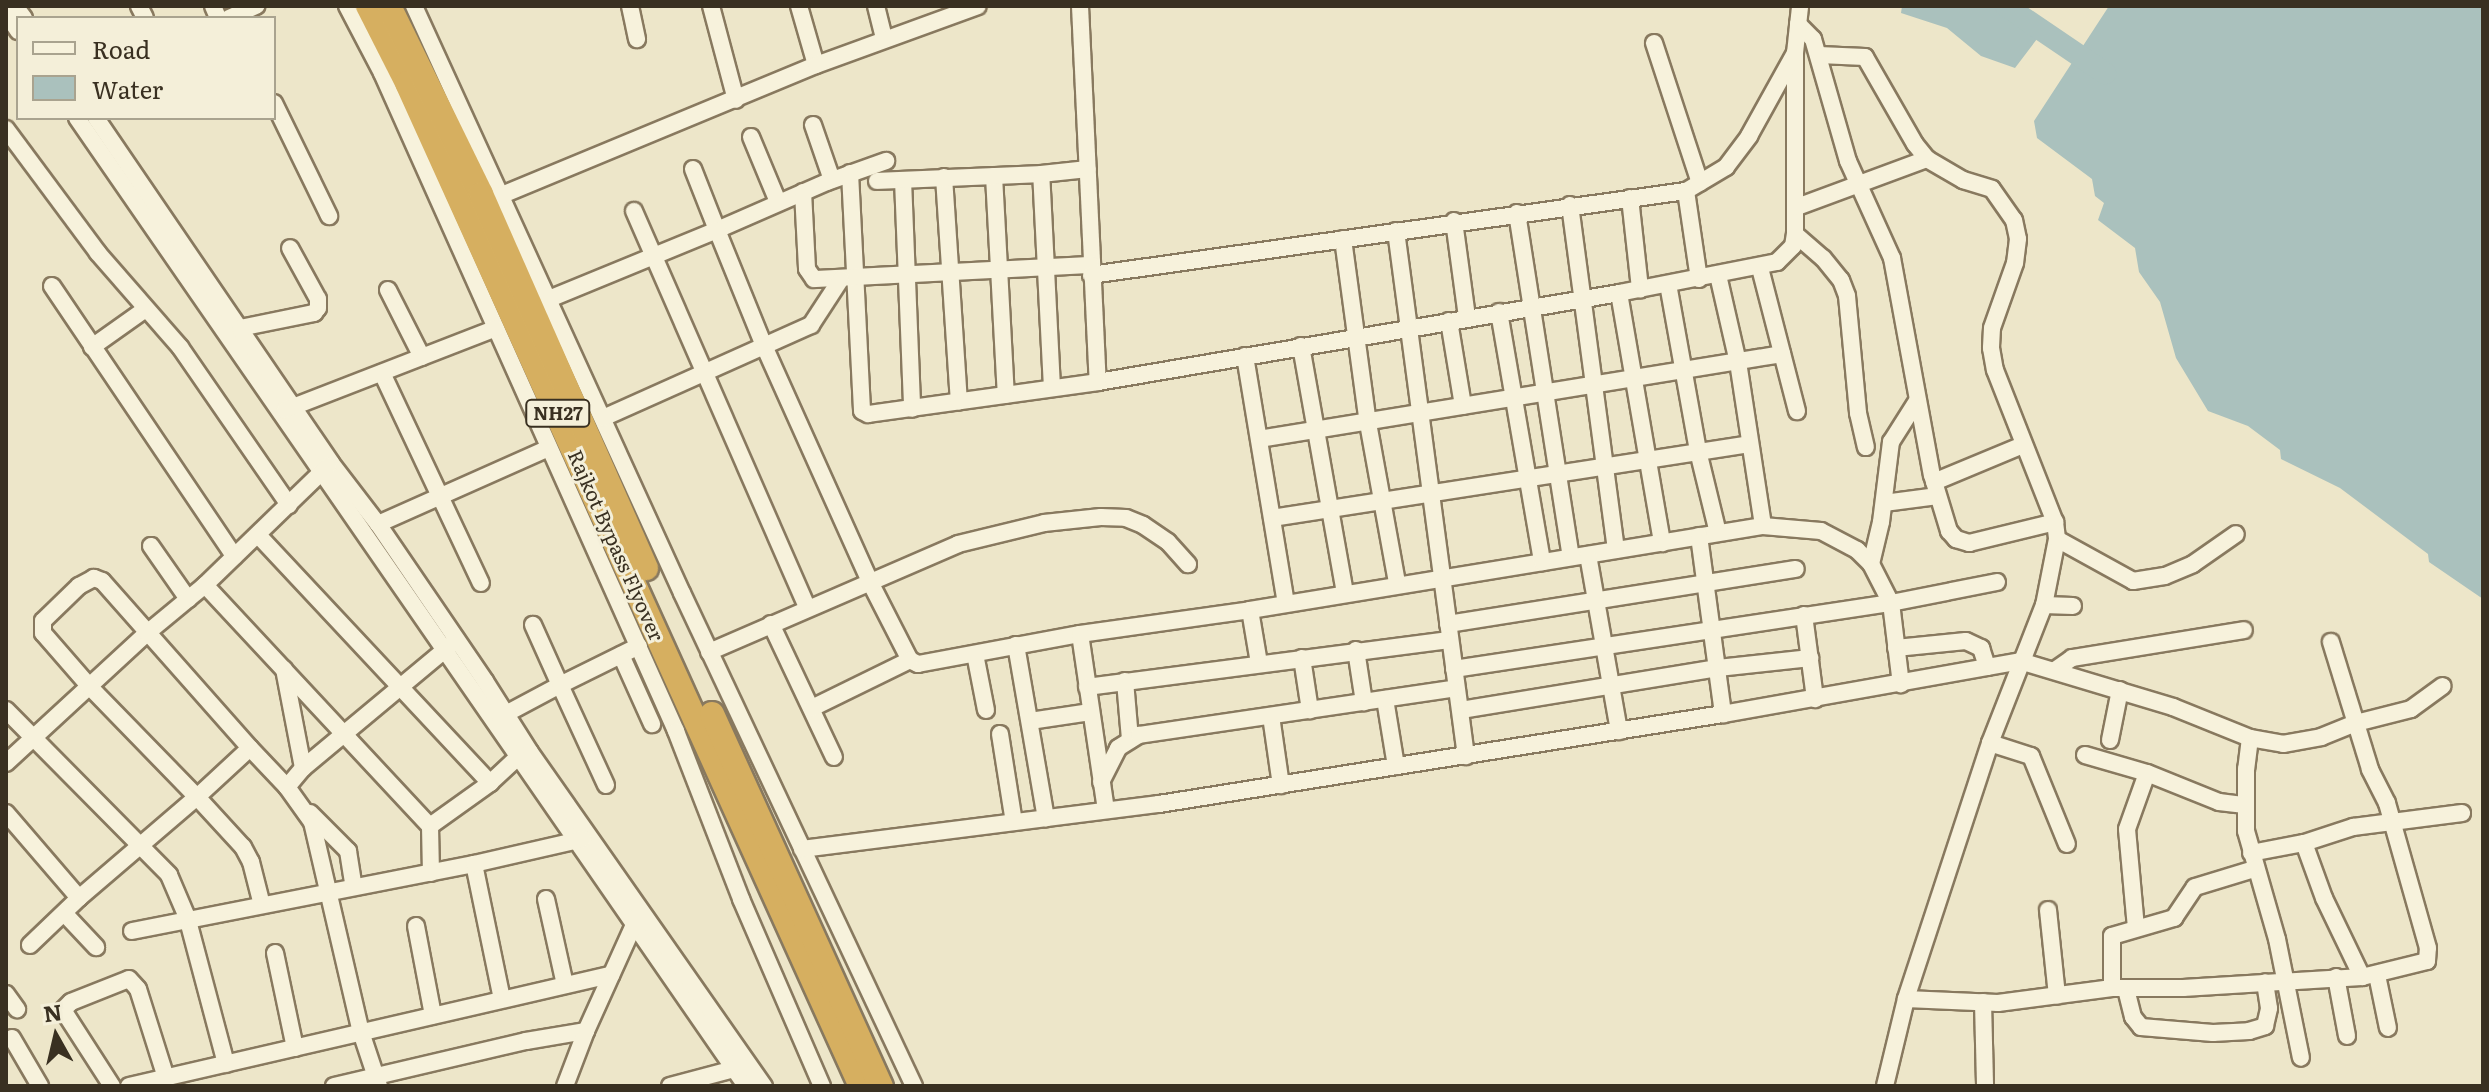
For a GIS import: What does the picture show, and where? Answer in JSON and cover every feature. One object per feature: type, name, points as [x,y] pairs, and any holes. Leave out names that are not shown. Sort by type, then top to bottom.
[{"type":"highway","name":"Rajkot Bypass Flyover","points":[[368,6],[414,97],[750,818],[881,1086]]},
{"type":"highway","name":"Rajkot Bypass Flyover","points":[[389,6],[481,194],[750,818],[861,1086]]},
{"type":"street","points":[[233,16],[256,6]]},
{"type":"street","points":[[347,6],[382,73],[639,646],[676,731],[741,899],[822,1086]]},
{"type":"street","points":[[414,6],[709,652],[914,1086]]},
{"type":"street","points":[[630,6],[637,39]]},
{"type":"street","points":[[711,6],[736,100]]},
{"type":"street","points":[[799,6],[816,65]]},
{"type":"street","points":[[876,6],[884,39]]},
{"type":"street","points":[[502,195],[945,12],[978,6]]},
{"type":"street","points":[[1080,6],[1098,382]]},
{"type":"street","points":[[850,173],[848,279],[862,411],[868,414],[1098,382],[1619,293],[1760,268],[1786,256],[1795,234],[1797,207],[1795,53],[1800,7]]},
{"type":"street","points":[[1798,24],[1813,39],[1848,161],[1892,258],[1917,401],[1936,489],[1949,531],[1956,539],[1969,543],[2056,530],[2133,581],[2165,576],[2193,564],[2236,534]]},
{"type":"street","points":[[1654,43],[1693,187],[1699,279]]},
{"type":"street","points":[[803,192],[810,276],[848,279],[1047,267],[1091,270],[1343,239],[1693,187],[1726,167],[1749,136],[1795,53]]},
{"type":"street","points":[[1819,55],[1855,54],[1871,63],[1895,111],[1927,159],[1963,180],[1992,189],[2014,220],[2018,239],[2015,263],[1992,328],[1991,348],[1995,370],[2056,530],[2044,605],[1990,743],[1906,999],[1885,1086]]},
{"type":"street","points":[[276,107],[329,216]]},
{"type":"street","points":[[78,120],[451,645],[582,840],[742,1067],[764,1086]]},
{"type":"street","points":[[97,120],[240,328],[285,410]]},
{"type":"street","points":[[813,125],[832,180]]},
{"type":"street","points":[[6,129],[56,199],[144,310],[180,347],[289,505]]},
{"type":"street","points":[[751,137],[778,202]]},
{"type":"street","points":[[1797,207],[1927,159]]},
{"type":"street","points":[[549,299],[778,202],[886,161]]},
{"type":"street","points":[[693,169],[765,348],[870,582],[910,660]]},
{"type":"street","points":[[877,181],[1088,169]]},
{"type":"street","points":[[1041,174],[1052,388]]},
{"type":"street","points":[[994,176],[1006,395]]},
{"type":"street","points":[[944,177],[959,401]]},
{"type":"street","points":[[903,180],[912,409]]},
{"type":"street","points":[[1630,198],[1640,289]]},
{"type":"street","points":[[1570,205],[1616,550]]},
{"type":"street","points":[[634,211],[807,607]]},
{"type":"street","points":[[1517,213],[1557,472],[1579,556],[1598,600],[1619,731]]},
{"type":"street","points":[[1454,221],[1467,317]]},
{"type":"street","points":[[1396,231],[1466,756]]},
{"type":"street","points":[[1795,234],[1823,258],[1841,280],[1847,296],[1858,413],[1866,447]]},
{"type":"street","points":[[1343,239],[1380,501],[1397,583]]},
{"type":"street","points":[[240,328],[314,313],[318,308],[318,299],[290,248]]},
{"type":"street","points":[[1760,268],[1797,411]]},
{"type":"street","points":[[1718,275],[1738,362],[1763,526]]},
{"type":"street","points":[[603,418],[811,325],[848,279]]},
{"type":"street","points":[[1668,284],[1698,451],[1718,533]]},
{"type":"street","points":[[52,286],[234,556]]},
{"type":"street","points":[[388,290],[422,357]]},
{"type":"street","points":[[1619,293],[1662,543]]},
{"type":"street","points":[[92,347],[144,310]]},
{"type":"street","points":[[1499,312],[1542,562]]},
{"type":"street","points":[[1449,321],[1463,406]]},
{"type":"street","points":[[285,410],[496,328]]},
{"type":"street","points":[[1301,346],[1345,593]]},
{"type":"street","points":[[1259,439],[1685,373],[1782,354]]},
{"type":"street","points":[[1245,356],[1286,604]]},
{"type":"street","points":[[382,373],[481,583]]},
{"type":"street","points":[[1871,564],[1884,503],[1891,442],[1917,401]]},
{"type":"street","points":[[1272,518],[1749,444]]},
{"type":"street","points":[[1884,503],[1936,489],[2023,445]]},
{"type":"street","points":[[378,524],[549,448]]},
{"type":"street","points":[[6,763],[147,633],[205,585],[326,468]]},
{"type":"street","points":[[326,468],[378,524],[451,645]]},
{"type":"street","points":[[709,652],[807,607],[958,544],[987,536],[1101,517],[1126,518],[1168,542],[1188,564]]},
{"type":"street","points":[[812,708],[910,660],[930,665],[1080,634],[1250,610],[1397,583],[1763,526],[1821,531],[1857,550],[1871,564],[1891,603],[1901,684]]},
{"type":"street","points":[[258,535],[490,783]]},
{"type":"street","points":[[1699,536],[1714,627],[1723,714]]},
{"type":"street","points":[[151,546],[188,599]]},
{"type":"street","points":[[1087,687],[1356,650],[1598,600],[1796,569]]},
{"type":"street","points":[[262,905],[248,854],[89,686],[41,626],[88,579],[102,581],[250,748],[348,851],[354,887]]},
{"type":"street","points":[[1454,669],[1714,627],[1891,603],[1997,582]]},
{"type":"street","points":[[205,585],[430,826],[431,873]]},
{"type":"street","points":[[2044,605],[2073,606]]},
{"type":"street","points":[[1250,610],[1259,663]]},
{"type":"street","points":[[1804,615],[1815,699]]},
{"type":"street","points":[[771,624],[834,757]]},
{"type":"street","points":[[533,625],[606,785]]},
{"type":"street","points":[[2055,670],[2072,658],[2244,630]]},
{"type":"street","points":[[1080,634],[1106,810]]},
{"type":"street","points":[[1896,648],[1966,641],[1981,648],[1987,667]]},
{"type":"street","points":[[1906,999],[1983,1002],[2119,989],[2369,976],[2427,961],[2428,954],[2387,803],[2370,769],[2331,642]]},
{"type":"street","points":[[287,787],[303,768],[451,645]]},
{"type":"street","points":[[1016,645],[1046,818]]},
{"type":"street","points":[[500,717],[639,646]]},
{"type":"street","points":[[1356,650],[1364,702]]},
{"type":"street","points":[[975,654],[986,710]]},
{"type":"street","points":[[621,655],[652,724]]},
{"type":"street","points":[[1302,658],[1310,710]]},
{"type":"street","points":[[1461,710],[1718,668],[1810,658]]},
{"type":"street","points":[[802,849],[1281,785],[1815,699],[2020,661],[2120,690],[2250,738],[2299,743],[2356,723],[2411,709],[2443,686]]},
{"type":"street","points":[[284,667],[303,768]]},
{"type":"street","points":[[1125,681],[1130,739]]},
{"type":"street","points":[[1101,782],[1109,759],[1130,739],[1456,688]]},
{"type":"street","points":[[2110,740],[2120,690]]},
{"type":"street","points":[[1385,699],[1396,766]]},
{"type":"street","points":[[6,710],[169,875],[187,917],[226,1064]]},
{"type":"street","points":[[1030,721],[1090,712]]},
{"type":"street","points":[[1271,716],[1281,785]]},
{"type":"street","points":[[500,717],[518,757],[582,840]]},
{"type":"street","points":[[1000,734],[1014,822]]},
{"type":"street","points":[[2250,738],[2245,805],[2253,861],[2277,939],[2283,981],[2301,1058]]},
{"type":"street","points":[[1990,743],[2031,756],[2067,844]]},
{"type":"street","points":[[30,945],[250,748]]},
{"type":"street","points":[[2085,755],[2147,773],[2206,798],[2245,805]]},
{"type":"street","points":[[430,826],[490,783],[518,757]]},
{"type":"street","points":[[2136,928],[2127,829],[2147,773]]},
{"type":"street","points":[[303,806],[317,835],[361,1032],[377,1081]]},
{"type":"street","points":[[6,813],[79,898]]},
{"type":"street","points":[[2265,982],[2269,1008],[2265,1026],[2260,1030],[2213,1033],[2141,1027],[2119,989],[2110,940],[2119,931],[2174,918],[2195,887],[2253,861],[2353,827],[2462,813]]},
{"type":"street","points":[[132,931],[187,917],[431,873],[582,840]]},
{"type":"street","points":[[2304,843],[2324,898],[2369,976],[2388,1028]]},
{"type":"street","points":[[474,864],[476,890],[502,999]]},
{"type":"street","points":[[546,899],[565,985]]},
{"type":"street","points":[[2048,910],[2057,996]]},
{"type":"street","points":[[64,913],[96,947]]},
{"type":"street","points":[[565,1086],[637,918]]},
{"type":"street","points":[[416,926],[433,1015]]},
{"type":"street","points":[[275,953],[295,1048]]},
{"type":"street","points":[[129,1086],[611,975]]},
{"type":"street","points":[[2336,977],[2347,1036]]},
{"type":"street","points":[[112,1086],[63,1010],[71,1002],[129,979],[138,989],[166,1078]]},
{"type":"street","points":[[6,994],[17,1009]]},
{"type":"street","points":[[1983,1002],[1985,1086]]},
{"type":"street","points":[[334,1086],[377,1081],[526,1041],[586,1031]]},
{"type":"street","points":[[12,1038],[40,1086]]},
{"type":"street","points":[[670,1086],[742,1067]]},
{"type":"street","points":[[742,1067],[746,1086]]},
{"type":"water","points":[[1902,6],[2012,6],[2029,13],[2043,31],[2015,68],[1981,56],[1947,28],[1901,13]]},
{"type":"water","points":[[2109,6],[2483,6],[2483,599],[2429,562],[2428,554],[2340,488],[2281,459],[2280,450],[2248,426],[2208,411],[2176,358],[2160,302],[2139,272],[2135,248],[2098,220],[2104,203],[2095,196],[2092,179],[2037,138],[2034,121]]},
{"type":"waterway","points":[[2006,6],[2105,73]]}]
